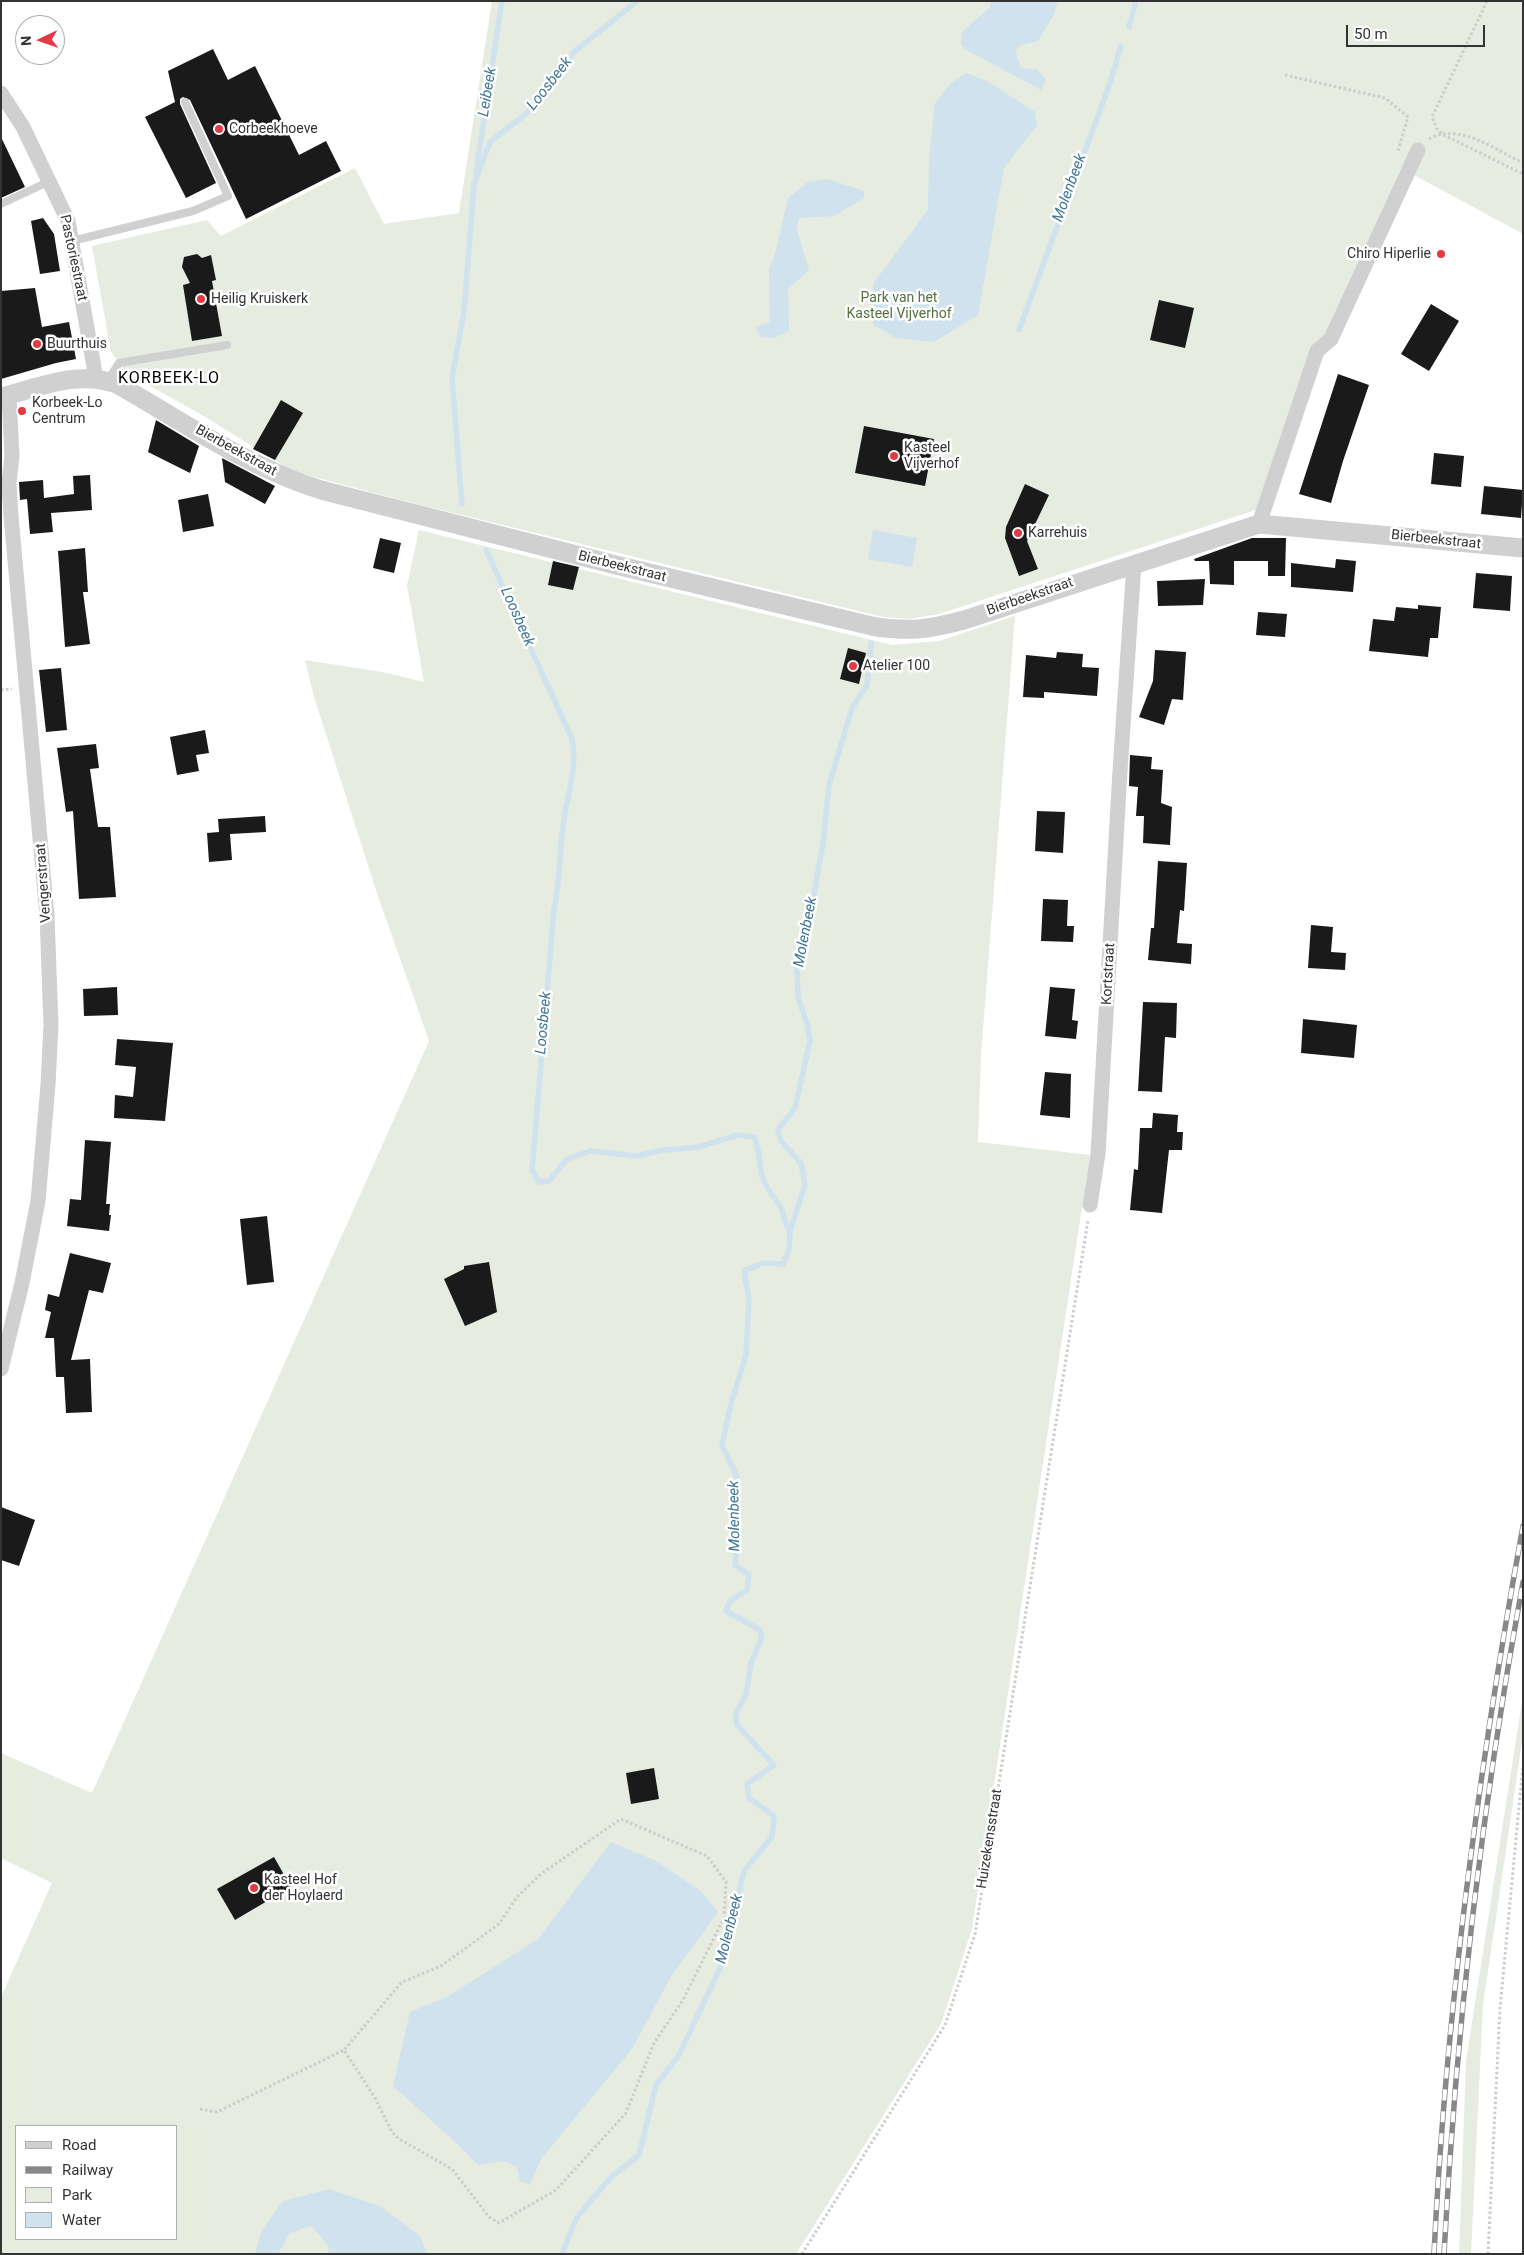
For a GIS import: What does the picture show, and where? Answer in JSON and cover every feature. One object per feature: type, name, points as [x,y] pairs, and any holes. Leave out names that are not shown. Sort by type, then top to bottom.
[{"type":"street","name":"Pastoriestraat","points":[[1,93],[23,127],[68,221],[102,379]]},
{"type":"street","points":[[1260,524],[1317,351],[1331,339],[1418,150]]},
{"type":"street","name":"Bierbeekstraat","points":[[5,396],[70,378],[102,379],[117,384],[262,467],[296,482],[616,566],[876,627],[898,630],[928,629],[964,620],[1134,563],[1260,524],[1523,548]]},
{"type":"street","name":"Vengerstraat","points":[[1,1369],[18,1302],[38,1201],[51,1025],[46,916],[11,516],[9,483],[12,456],[5,396]]},
{"type":"street","name":"Kortstraat","points":[[1090,1205],[1098,1154],[1134,563]]},
{"type":"lane","points":[[72,241],[193,211],[228,196],[185,102]]},
{"type":"lane","points":[[1,204],[50,181]]},
{"type":"lane","points":[[102,379],[119,363],[227,345]]},
{"type":"path","points":[[1487,1],[1432,117],[1437,130],[1442,134],[1523,174]]},
{"type":"path","points":[[1286,75],[1385,98],[1408,117],[1397,154]]},
{"type":"path","points":[[1418,150],[1430,137],[1461,133],[1523,163]]},
{"type":"path","name":"Huizekensstraat","points":[[802,2254],[945,2026],[975,1934],[1090,1205]]},
{"type":"path","points":[[1488,2254],[1500,2008],[1523,1765]]},
{"type":"path","points":[[200,2109],[217,2112],[344,2050],[402,1982],[441,1966],[499,1924],[517,1896],[542,1873],[621,1819],[707,1856],[726,1882],[724,1918],[683,2000],[654,2043],[626,2113],[556,2190],[499,2223],[489,2217],[452,2169],[399,2139],[392,2132],[376,2098],[344,2050]]},
{"type":"green space","name":"Park van het Kasteel Vijverhof","points":[[492,1],[1523,1],[1523,234],[1401,168],[1324,341],[1259,509],[939,614],[909,619],[883,617],[416,504],[292,471],[202,415],[127,373],[111,352],[92,246],[207,220],[221,236],[355,168],[384,224],[459,213]]},
{"type":"green space","points":[[419,530],[892,645],[939,641],[1015,616],[981,1056],[978,1142],[1090,1155],[972,1929],[941,2024],[796,2254],[1,2254],[1,1997],[52,1883],[1,1858],[1,1753],[92,1793],[429,1041],[378,896],[314,697],[305,660],[382,672],[424,682],[407,585]]},
{"type":"green space","points":[[1523,1695],[1523,1735],[1483,2005],[1471,2254],[1459,2254],[1466,2061]]},
{"type":"water","points":[[991,1],[1058,1],[1054,14],[1038,41],[1021,45],[1015,50],[1021,68],[1036,69],[1046,79],[1041,90],[965,49],[961,44],[962,32],[990,7]]},
{"type":"water","points":[[966,73],[987,81],[1035,112],[1037,125],[1004,168],[978,315],[934,342],[896,338],[873,325],[873,284],[928,210],[929,158],[935,103],[951,83]]},
{"type":"water","points":[[827,179],[864,191],[864,198],[834,216],[799,218],[797,230],[809,270],[788,289],[789,331],[774,338],[761,337],[756,328],[770,321],[769,269],[775,254],[788,198],[808,182]]},
{"type":"water","points":[[873,530],[917,538],[912,567],[868,559]]},
{"type":"water","points":[[611,1842],[656,1861],[701,1891],[718,1912],[672,1975],[632,2049],[541,2159],[530,2185],[520,2181],[517,2167],[503,2161],[478,2165],[393,2086],[410,2012],[447,1997],[538,1939]]},
{"type":"water","points":[[329,2189],[380,2206],[420,2236],[427,2254],[328,2254],[329,2246],[311,2226],[290,2233],[278,2254],[255,2254],[262,2230],[283,2201]]},
{"type":"building","name":"Corbeekhoeve","points":[[213,49],[228,80],[255,66],[299,155],[326,141],[341,171],[246,219],[190,100],[183,97],[180,99],[180,104],[216,183],[186,198],[145,117],[175,102],[168,71]]},
{"type":"building","points":[[1,137],[25,187],[1,198]]},
{"type":"building","points":[[43,218],[54,234],[60,271],[40,274],[31,221]]},
{"type":"building","name":"Heilig Kruiskerk","points":[[197,254],[202,258],[211,255],[216,280],[212,281],[222,336],[192,341],[183,285],[190,283],[182,267],[184,257]]},
{"type":"building","name":"Buurthuis","points":[[35,288],[42,327],[69,322],[76,359],[1,379],[1,291]]},
{"type":"building","points":[[1159,300],[1194,308],[1185,348],[1150,340]]},
{"type":"building","points":[[1431,304],[1459,321],[1429,371],[1401,354]]},
{"type":"building","points":[[1338,374],[1369,385],[1331,503],[1299,494]]},
{"type":"building","points":[[281,400],[303,413],[275,460],[253,449]]},
{"type":"building","points":[[156,420],[199,446],[190,473],[148,452]]},
{"type":"building","name":"Kasteel Vijverhof","points":[[864,426],[934,439],[925,486],[855,473]]},
{"type":"building","points":[[1434,453],[1464,456],[1461,487],[1431,484]]},
{"type":"building","points":[[222,458],[275,486],[265,504],[225,482]]},
{"type":"building","points":[[90,475],[92,510],[51,513],[53,532],[30,534],[27,499],[20,500],[19,482],[43,480],[44,498],[74,494],[73,476]]},
{"type":"building","name":"Karrehuis","points":[[1025,484],[1049,495],[1027,541],[1038,569],[1019,576],[1005,538],[1006,527]]},
{"type":"building","points":[[1484,486],[1523,490],[1521,518],[1481,514]]},
{"type":"building","points":[[208,494],[214,526],[183,532],[178,500]]},
{"type":"building","points":[[380,538],[401,543],[394,573],[373,568]]},
{"type":"building","points":[[1252,538],[1286,538],[1285,576],[1268,576],[1268,561],[1234,561],[1234,585],[1210,584],[1209,561],[1195,561],[1194,559]]},
{"type":"building","points":[[85,548],[88,592],[83,592],[90,644],[65,647],[58,551]]},
{"type":"building","points":[[1336,559],[1356,561],[1353,592],[1291,587],[1291,563],[1335,568]]},
{"type":"building","points":[[553,561],[579,567],[573,590],[548,585]]},
{"type":"building","points":[[1476,573],[1512,576],[1510,611],[1473,608]]},
{"type":"building","points":[[1205,579],[1203,605],[1158,606],[1157,581]]},
{"type":"building","points":[[1418,605],[1441,607],[1438,638],[1430,638],[1428,657],[1369,651],[1373,619],[1394,621],[1396,607],[1418,609]]},
{"type":"building","points":[[1258,612],[1287,614],[1285,637],[1256,635]]},
{"type":"building","name":"Atelier 100","points":[[848,648],[866,653],[859,684],[840,679]]},
{"type":"building","points":[[1155,650],[1186,652],[1183,700],[1172,699],[1164,725],[1139,717],[1153,681]]},
{"type":"building","points":[[1057,652],[1083,654],[1082,667],[1099,668],[1097,696],[1044,692],[1044,698],[1023,697],[1026,655],[1056,658]]},
{"type":"building","points":[[61,668],[67,730],[46,732],[39,670]]},
{"type":"building","points":[[205,730],[209,753],[196,755],[199,771],[177,775],[170,737]]},
{"type":"building","points":[[96,744],[99,768],[90,769],[98,827],[110,827],[116,897],[79,899],[73,811],[66,812],[57,748]]},
{"type":"building","points":[[1130,755],[1152,757],[1151,769],[1163,770],[1161,803],[1172,807],[1170,845],[1143,843],[1144,816],[1136,816],[1138,787],[1129,786]]},
{"type":"building","points":[[1037,811],[1065,812],[1063,853],[1035,851]]},
{"type":"building","points":[[265,816],[266,832],[230,834],[232,860],[209,862],[207,833],[219,832],[218,819]]},
{"type":"building","points":[[1158,861],[1187,863],[1184,911],[1180,910],[1177,943],[1192,944],[1191,964],[1148,960],[1151,928],[1154,928]]},
{"type":"building","points":[[1043,899],[1068,900],[1067,926],[1074,926],[1073,942],[1041,941]]},
{"type":"building","points":[[1311,925],[1333,927],[1331,952],[1346,953],[1345,970],[1308,968]]},
{"type":"building","points":[[117,987],[118,1015],[84,1016],[83,989]]},
{"type":"building","points":[[1050,987],[1075,989],[1072,1020],[1078,1021],[1076,1039],[1045,1036]]},
{"type":"building","points":[[1143,1002],[1177,1003],[1176,1038],[1165,1037],[1162,1092],[1138,1091]]},
{"type":"building","points":[[1303,1019],[1357,1025],[1354,1058],[1301,1053]]},
{"type":"building","points":[[117,1039],[173,1043],[165,1121],[114,1118],[115,1095],[133,1097],[136,1067],[115,1065]]},
{"type":"building","points":[[1045,1072],[1071,1074],[1070,1118],[1040,1115]]},
{"type":"building","points":[[1153,1113],[1178,1115],[1177,1132],[1183,1132],[1182,1150],[1169,1150],[1162,1213],[1130,1210],[1134,1169],[1138,1170],[1140,1128],[1152,1128]]},
{"type":"building","points":[[85,1140],[111,1142],[106,1204],[110,1204],[109,1231],[67,1226],[70,1199],[81,1200]]},
{"type":"building","points":[[267,1216],[274,1282],[247,1285],[240,1219]]},
{"type":"building","points":[[70,1253],[111,1263],[103,1293],[89,1290],[71,1360],[90,1359],[92,1412],[66,1413],[64,1377],[56,1377],[54,1338],[45,1338],[51,1312],[45,1310],[48,1294],[59,1297]]},
{"type":"building","points":[[489,1262],[497,1312],[465,1326],[444,1279],[464,1269],[464,1266]]},
{"type":"building","points":[[1,1507],[35,1520],[19,1566],[1,1560]]},
{"type":"building","points":[[654,1768],[659,1799],[631,1804],[626,1773]]},
{"type":"building","name":"Kasteel Hof der Hoylaerd","points":[[274,1857],[291,1887],[235,1920],[217,1889]]},
{"type":"waterway","name":"Leibeek","points":[[476,172],[502,1]]},
{"type":"waterway","name":"Loosbeek","points":[[462,504],[452,378],[464,312],[474,184],[490,142],[527,113],[575,51],[637,1]]},
{"type":"waterway","name":"Molenbeek","points":[[1129,27],[1136,1]]},
{"type":"waterway","name":"Molenbeek","points":[[1019,330],[1109,86],[1121,46]]},
{"type":"waterway","name":"Loosbeek","points":[[486,550],[572,739],[574,762],[564,816],[554,909],[532,1170],[539,1182],[549,1181],[567,1159],[590,1151],[636,1156],[664,1150],[698,1147],[738,1135],[754,1137],[762,1176],[782,1209],[790,1231]]},
{"type":"waterway","name":"Molenbeek","points":[[562,2254],[577,2217],[611,2177],[639,2155],[656,2085],[679,2055],[721,1966],[744,1871],[772,1837],[774,1816],[749,1798],[747,1784],[774,1765],[737,1725],[736,1713],[746,1695],[751,1663],[762,1637],[760,1630],[726,1611],[730,1601],[747,1590],[749,1575],[735,1565],[738,1535],[737,1477],[722,1445],[730,1407],[746,1355],[749,1299],[744,1271],[763,1263],[783,1264],[789,1250],[790,1231],[805,1185],[801,1163],[781,1141],[778,1130],[795,1108],[810,1041],[807,1024],[798,997],[797,967],[809,922],[823,843],[829,785],[852,708],[867,685],[871,643]]},
{"type":"railway","points":[[1434,2254],[1439,2162],[1466,1888],[1492,1707],[1523,1526]]},
{"type":"railway","points":[[1444,2254],[1463,2001],[1495,1749],[1523,1582]]},
{"type":"place","name":"Corbeekhoeve","points":[[219,129]]},
{"type":"place","name":"Chiro Hiperlie","points":[[1441,254]]},
{"type":"place","name":"Heilig Kruiskerk","points":[[201,299]]},
{"type":"place","name":"Buurthuis","points":[[37,344]]},
{"type":"place","name":"Korbeek-Lo Centrum","points":[[22,411]]},
{"type":"place","name":"Kasteel Vijverhof","points":[[894,456]]},
{"type":"place","name":"Karrehuis","points":[[1018,533]]},
{"type":"place","name":"Atelier 100","points":[[853,666]]},
{"type":"place","name":"Kasteel Hof der Hoylaerd","points":[[254,1888]]},
{"type":"district","name":"KORBEEK-LO","points":[[169,379]]}]
